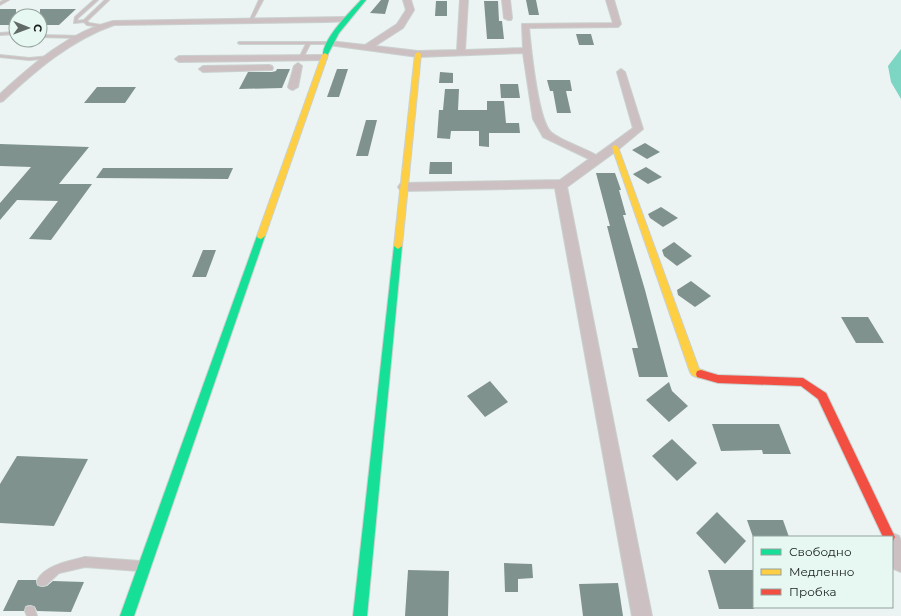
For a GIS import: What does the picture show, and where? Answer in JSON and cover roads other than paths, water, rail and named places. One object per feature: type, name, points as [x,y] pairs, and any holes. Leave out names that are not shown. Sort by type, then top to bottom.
[{"type":"street","points":[[127,616],[328,43],[346,19],[364,0]]},
{"type":"street","points":[[369,46],[400,26],[410,10],[407,0]]},
{"type":"street","points":[[461,52],[464,0]]},
{"type":"street","points":[[506,0],[508,18]]},
{"type":"street","points":[[597,159],[547,134],[538,119],[524,26],[615,25],[617,24],[610,0]]},
{"type":"street","points":[[0,99],[32,69],[80,37],[100,26],[124,22],[346,19]]},
{"type":"street","points":[[328,43],[369,46],[410,46]]},
{"type":"street","points":[[369,46],[418,54],[527,50]]},
{"type":"street","points":[[360,616],[418,54]]},
{"type":"street","points":[[203,69],[284,68],[311,58],[323,58]]},
{"type":"street","points":[[179,59],[300,62]]},
{"type":"street","points":[[293,87],[300,62]]},
{"type":"street","points":[[404,187],[563,184],[638,129],[621,72]]},
{"type":"street","points":[[615,147],[696,372],[718,379],[803,382],[822,396],[889,536]]},
{"type":"street","points":[[563,184],[561,187],[642,616]]},
{"type":"street","points":[[893,545],[901,562]]},
{"type":"lane","points":[[0,4],[7,0]]},
{"type":"lane","points":[[96,0],[76,18],[75,22],[85,21],[107,0]]},
{"type":"lane","points":[[250,21],[261,0]]},
{"type":"lane","points":[[85,21],[88,24],[100,26]]},
{"type":"lane","points":[[48,36],[80,37]]},
{"type":"lane","points":[[240,43],[328,43]]},
{"type":"lane","points":[[300,62],[309,43]]},
{"type":"lane","points":[[0,56],[29,59],[51,57]]},
{"type":"lane","points":[[42,581],[57,569],[85,562],[144,567]]}]
